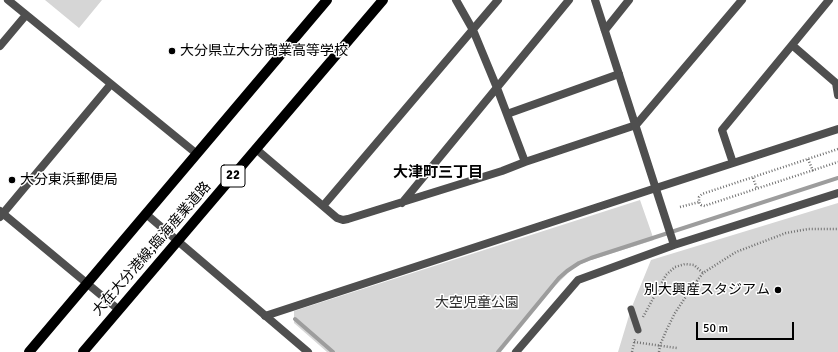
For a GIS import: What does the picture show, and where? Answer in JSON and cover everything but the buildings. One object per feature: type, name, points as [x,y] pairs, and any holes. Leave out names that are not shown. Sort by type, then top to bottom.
[{"type":"main road","name":"大在大分港線;臨海産業道路","points":[[29,352],[327,0]]},
{"type":"main road","name":"大在大分港線;臨海産業道路","points":[[83,352],[383,0]]},
{"type":"street","points":[[8,0],[197,154]]},
{"type":"street","points":[[456,0],[473,30],[525,162]]},
{"type":"street","points":[[323,206],[498,0]]},
{"type":"street","points":[[402,203],[569,0]]},
{"type":"street","points":[[595,0],[674,245]]},
{"type":"street","points":[[605,30],[629,0]]},
{"type":"street","points":[[256,149],[337,218],[343,220],[348,219],[402,203],[502,171],[636,125],[742,0]]},
{"type":"street","points":[[733,163],[722,130],[829,0]]},
{"type":"street","points":[[0,46],[26,15]]},
{"type":"street","points":[[792,45],[837,82],[838,95]]},
{"type":"street","points":[[507,114],[619,74]]},
{"type":"street","points":[[111,84],[1,214],[119,310]]},
{"type":"street","points":[[265,316],[838,130]]},
{"type":"street","points":[[516,352],[578,280],[674,245],[838,193]]},
{"type":"street","points":[[146,214],[308,352]]},
{"type":"lane","points":[[631,309],[638,330]]},
{"type":"path","points":[[698,202],[699,197],[702,194],[838,150]]},
{"type":"path","points":[[808,159],[812,171]]},
{"type":"path","points":[[698,202],[705,206],[838,162]]},
{"type":"path","points":[[753,178],[757,189]]},
{"type":"path","points":[[680,207],[698,202]]},
{"type":"path","points":[[659,352],[660,345],[667,329],[693,286],[703,273],[736,252],[786,233],[808,228],[838,229]]},
{"type":"path","points":[[632,352],[638,330],[666,276],[675,267],[685,264],[694,265],[703,273]]},
{"type":"path","points":[[634,342],[677,348]]},
{"type":"green space","points":[[45,0],[102,0],[79,28]]},
{"type":"green space","name":"大空児童公園","points":[[640,200],[654,240],[591,260],[572,269],[555,286],[501,352],[327,352],[294,323],[294,311]]},
{"type":"green space","points":[[838,203],[838,352],[618,352],[631,309],[651,260]]},
{"type":"waterway","points":[[498,352],[559,278],[579,263],[838,178]]},
{"type":"waterway","points":[[295,319],[333,352]]},
{"type":"place","name":"大分県立大分商業高等学校","points":[[172,51]]},
{"type":"place","name":"大分東浜郵便局","points":[[12,180]]},
{"type":"place","name":"別大興産スタジアム","points":[[778,290]]},
{"type":"district","name":"大津町三丁目","points":[[438,173]]}]
